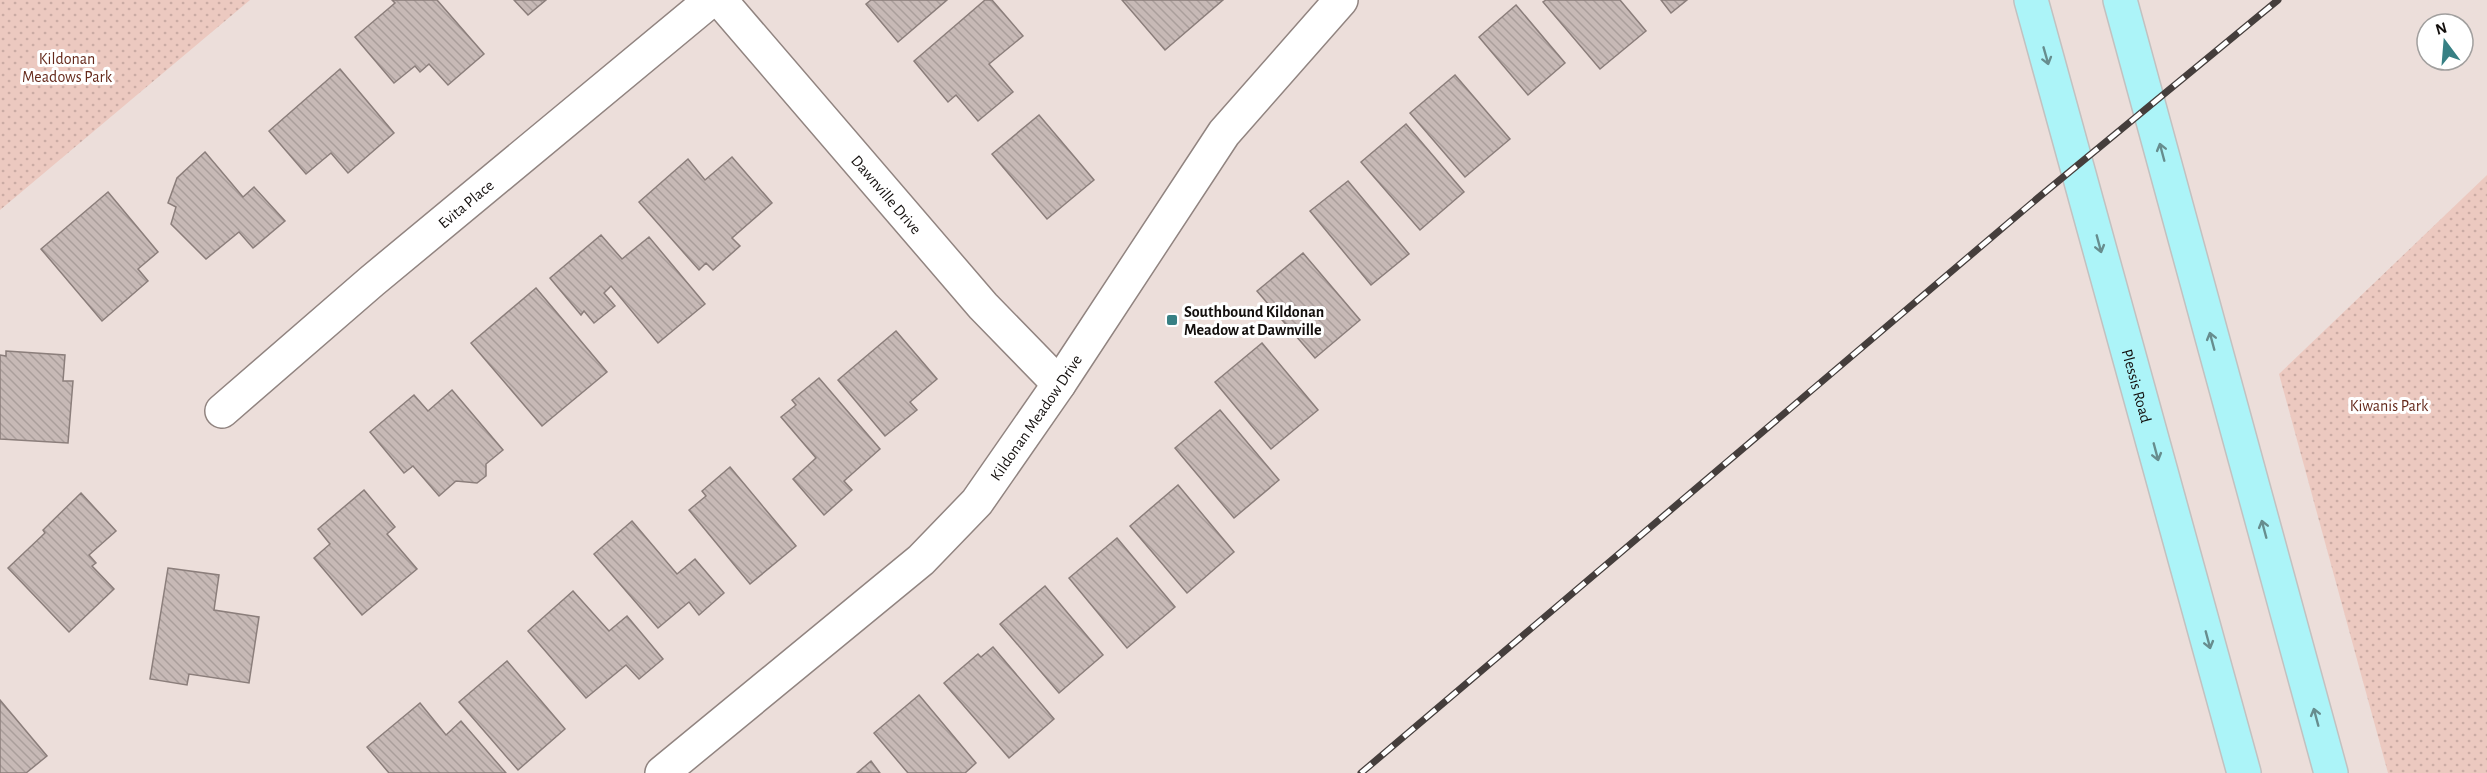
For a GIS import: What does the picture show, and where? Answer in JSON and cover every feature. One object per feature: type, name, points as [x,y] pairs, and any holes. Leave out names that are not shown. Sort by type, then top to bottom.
[{"type":"main road","name":"Plessis Road","points":[[2031,0],[2244,773]]},
{"type":"main road","points":[[2120,0],[2331,773]]},
{"type":"street","name":"Evita Place","points":[[222,411],[372,281],[711,0]]},
{"type":"street","name":"Dawnville Drive","points":[[720,0],[983,306],[1059,384]]},
{"type":"street","name":"Kildonan Meadow Drive","points":[[662,773],[921,560],[977,502],[1059,384],[1224,133],[1341,0]]},
{"type":"green space","name":"Kildonan Meadows Park","points":[[0,0],[250,0],[0,210]]},
{"type":"green space","name":"Kiwanis Park","points":[[2487,175],[2487,773],[2388,773],[2279,374]]},
{"type":"building","points":[[392,0],[437,0],[484,54],[448,85],[429,64],[420,72],[415,66],[394,83],[355,37],[395,3]]},
{"type":"building","points":[[514,0],[546,0],[528,15]]},
{"type":"building","points":[[871,0],[947,0],[898,42],[866,4]]},
{"type":"building","points":[[985,0],[992,0],[1023,36],[989,64],[1013,92],[978,121],[956,95],[948,102],[914,61]]},
{"type":"building","points":[[1122,0],[1223,0],[1165,50]]},
{"type":"building","points":[[1546,0],[1620,0],[1646,31],[1600,69],[1543,2]]},
{"type":"building","points":[[1661,0],[1687,0],[1671,13]]},
{"type":"building","points":[[1516,5],[1565,63],[1528,95],[1479,37]]},
{"type":"building","points":[[340,69],[394,133],[348,173],[331,153],[306,174],[269,131]]},
{"type":"building","points":[[1455,75],[1510,139],[1465,177],[1410,113]]},
{"type":"building","points":[[1039,115],[1094,180],[1047,219],[992,154]]},
{"type":"building","points":[[1406,124],[1464,192],[1420,230],[1361,162]]},
{"type":"building","points":[[205,152],[243,197],[254,187],[285,221],[253,248],[239,232],[206,259],[171,224],[176,207],[168,203],[177,178]]},
{"type":"building","points":[[732,157],[772,203],[732,238],[740,246],[713,270],[706,263],[699,270],[639,202],[688,159],[705,180]]},
{"type":"building","points":[[1348,181],[1409,254],[1371,285],[1310,211]]},
{"type":"building","points":[[108,192],[158,252],[138,269],[148,281],[102,321],[41,249]]},
{"type":"building","points":[[601,235],[622,259],[649,237],[705,304],[658,343],[611,286],[604,293],[615,306],[594,323],[584,311],[581,315],[550,278]]},
{"type":"building","points":[[1303,253],[1360,320],[1315,358],[1257,291]]},
{"type":"building","points":[[536,288],[607,372],[542,426],[471,343]]},
{"type":"building","points":[[896,331],[937,379],[910,402],[917,410],[885,436],[838,380]]},
{"type":"building","points":[[1262,343],[1318,410],[1271,449],[1215,382]]},
{"type":"building","points":[[6,351],[65,355],[63,381],[73,381],[68,443],[0,439],[0,355],[6,356]]},
{"type":"building","points":[[819,378],[880,449],[844,481],[852,490],[824,515],[793,479],[816,458],[781,417],[796,405],[792,400]]},
{"type":"building","points":[[452,390],[503,450],[486,464],[486,476],[477,483],[456,481],[439,496],[413,466],[404,473],[370,432],[414,395],[428,411]]},
{"type":"building","points":[[1220,410],[1279,480],[1234,518],[1175,448]]},
{"type":"building","points":[[730,467],[796,546],[750,584],[689,510],[706,496],[702,491]]},
{"type":"building","points":[[1178,485],[1234,552],[1187,593],[1130,526]]},
{"type":"building","points":[[364,490],[395,527],[387,534],[417,569],[362,615],[314,558],[330,544],[318,529]]},
{"type":"building","points":[[81,493],[116,531],[89,555],[96,563],[92,566],[114,589],[69,632],[8,568],[45,533],[43,530]]},
{"type":"building","points":[[632,521],[677,574],[695,559],[724,593],[699,615],[689,602],[658,628],[594,554]]},
{"type":"building","points":[[1117,538],[1175,607],[1127,648],[1069,578]]},
{"type":"building","points":[[168,568],[219,575],[214,610],[259,617],[249,683],[189,674],[187,685],[150,679]]},
{"type":"building","points":[[1045,586],[1103,655],[1059,693],[1000,624]]},
{"type":"building","points":[[573,591],[609,631],[627,616],[663,659],[639,679],[626,665],[586,698],[528,631]]},
{"type":"building","points":[[993,647],[1054,719],[1009,758],[944,683],[978,654],[981,657]]},
{"type":"building","points":[[507,661],[565,729],[518,770],[459,702]]},
{"type":"building","points":[[919,695],[976,763],[965,773],[908,773],[874,733]]},
{"type":"building","points":[[0,700],[47,756],[26,773],[0,773]]},
{"type":"building","points":[[420,703],[446,735],[461,721],[506,773],[389,773],[367,747]]},
{"type":"building","points":[[871,761],[880,773],[857,773]]},
{"type":"railway","points":[[1361,773],[2039,197],[2278,0]]},
{"type":"place","name":"Southbound Kildonan Meadow at Dawnville","points":[[1172,320]]}]
